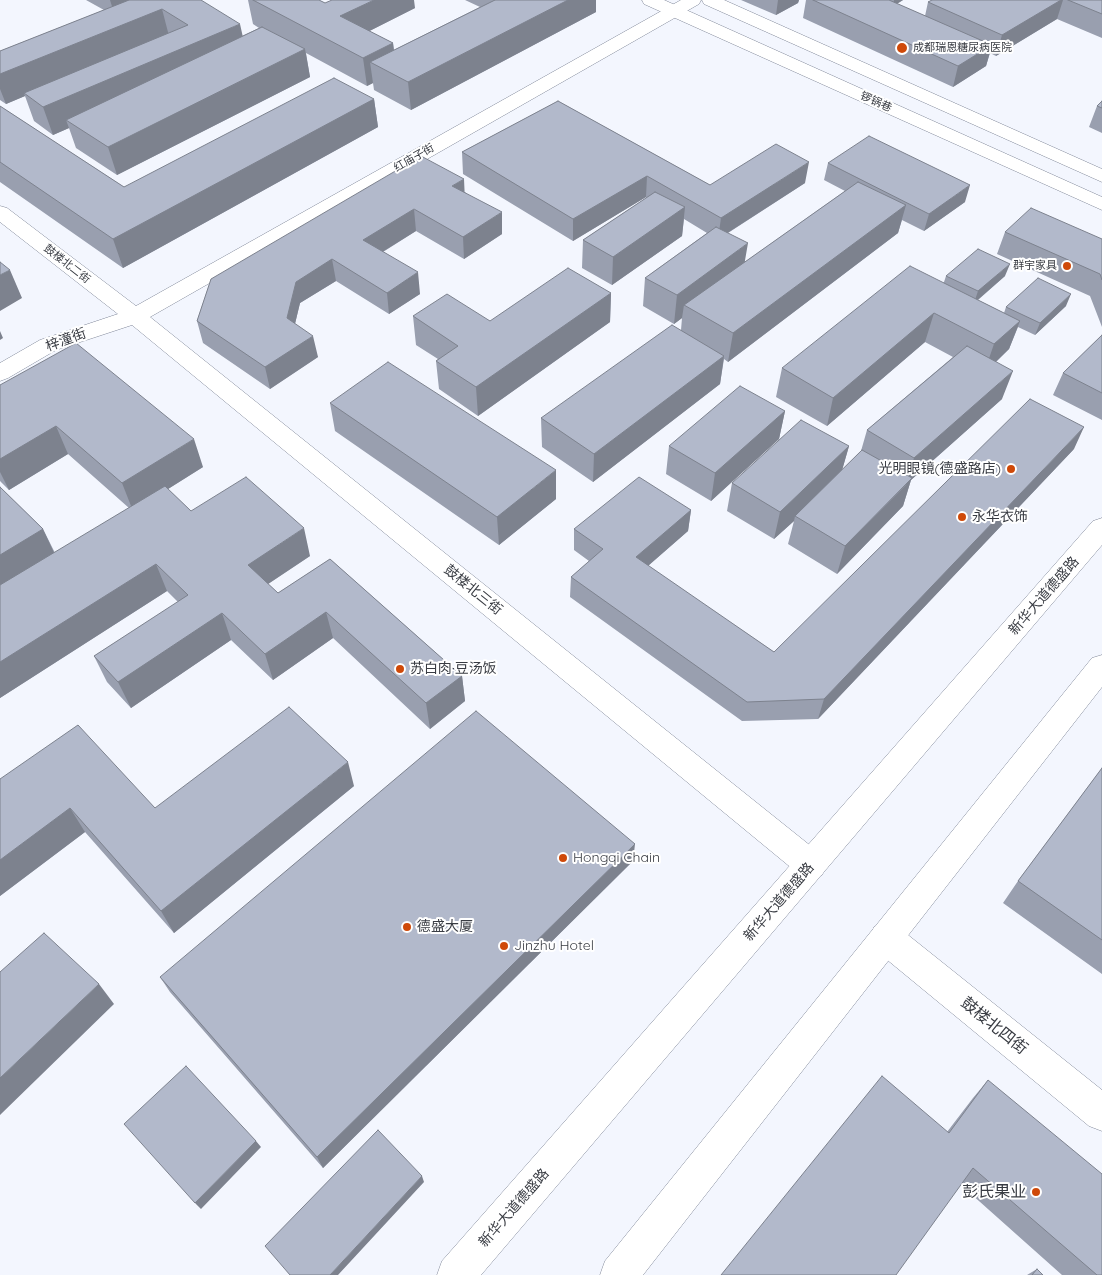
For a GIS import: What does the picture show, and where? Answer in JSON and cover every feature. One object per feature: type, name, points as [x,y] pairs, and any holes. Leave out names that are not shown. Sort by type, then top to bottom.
[{"type":"main road","name":"锣锅巷","points":[[650,0],[1102,204]]},
{"type":"main road","name":"红庙子街","points":[[135,316],[692,0]]},
{"type":"main road","name":"锣锅巷","points":[[710,0],[1102,176]]},
{"type":"main road","name":"鼓楼北二街","points":[[0,212],[135,316]]},
{"type":"main road","name":"梓潼街","points":[[0,373],[48,345],[135,316]]},
{"type":"main road","name":"鼓楼北三街","points":[[135,316],[811,865]]},
{"type":"main road","name":"新华大道德盛路","points":[[456,1275],[1102,528]]},
{"type":"main road","points":[[619,1275],[1102,666]]},
{"type":"main road","name":"鼓楼北四街","points":[[886,938],[1102,1113]]},
{"type":"building","points":[[129,0],[201,0],[240,24],[43,107],[24,93],[188,25],[162,9],[0,74],[0,51]]},
{"type":"building","points":[[253,0],[319,0],[325,3],[332,0],[374,0],[340,16],[393,43],[363,58]]},
{"type":"building","points":[[495,0],[568,0],[408,82],[370,62]]},
{"type":"building","points":[[813,0],[889,0],[992,45],[958,66]]},
{"type":"building","points":[[932,0],[1061,0],[1002,35],[928,2]]},
{"type":"building","points":[[1068,0],[1102,0],[1102,14]]},
{"type":"building","points":[[262,27],[305,49],[108,147],[66,120]]},
{"type":"building","points":[[334,78],[374,99],[113,239],[0,162],[0,106],[124,187]]},
{"type":"building","points":[[558,101],[710,185],[776,144],[809,162],[721,218],[647,176],[573,219],[462,152]]},
{"type":"building","points":[[1102,101],[1102,108],[1097,106]]},
{"type":"building","points":[[869,136],[970,185],[929,214],[828,163]]},
{"type":"building","points":[[421,156],[464,179],[452,186],[502,212],[463,237],[414,209],[363,240],[418,272],[387,293],[332,259],[296,282],[287,318],[313,336],[265,367],[197,321],[211,279]]},
{"type":"building","points":[[858,182],[906,205],[733,333],[684,305]]},
{"type":"building","points":[[655,192],[685,207],[613,257],[583,240]]},
{"type":"building","points":[[1031,208],[1102,239],[1102,280],[1100,274],[1005,232]]},
{"type":"building","points":[[716,227],[748,243],[677,295],[645,278]]},
{"type":"building","points":[[978,249],[1010,264],[978,291],[946,276]]},
{"type":"building","points":[[0,262],[10,270],[0,275]]},
{"type":"building","points":[[910,266],[1020,321],[994,344],[934,313],[833,398],[782,368]]},
{"type":"building","points":[[568,268],[611,293],[476,387],[436,361],[458,346],[413,316],[447,294],[490,321]]},
{"type":"building","points":[[1038,278],[1071,294],[1040,323],[1006,307]]},
{"type":"building","points":[[672,325],[724,356],[594,454],[541,418]]},
{"type":"building","points":[[1102,335],[1102,393],[1063,373]]},
{"type":"building","points":[[76,343],[194,439],[122,483],[56,426],[0,459],[0,385]]},
{"type":"building","points":[[967,346],[1013,371],[914,458],[867,430]]},
{"type":"building","points":[[388,362],[556,470],[497,517],[330,403]]},
{"type":"building","points":[[740,386],[785,411],[715,473],[669,446]]},
{"type":"building","points":[[1030,399],[1084,427],[824,699],[747,702],[571,577],[603,549],[574,529],[639,477],[691,510],[636,557],[774,652]]},
{"type":"building","points":[[801,420],[849,446],[780,512],[732,483]]},
{"type":"building","points":[[862,450],[912,478],[845,546],[795,516]]},
{"type":"building","points":[[246,477],[304,528],[248,565],[278,593],[330,559],[462,676],[426,703],[326,612],[265,654],[222,613],[118,682],[94,656],[188,595],[156,564],[0,662],[0,585],[165,486],[191,511]]},
{"type":"building","points":[[0,487],[43,529],[0,555]]},
{"type":"building","points":[[289,707],[348,762],[161,911],[70,808],[0,860],[0,779],[78,725],[155,808]]},
{"type":"building","name":"德盛大厦","points":[[476,711],[635,844],[317,1157],[160,977]]},
{"type":"building","points":[[1102,768],[1102,940],[1018,881]]},
{"type":"building","points":[[44,933],[99,984],[0,1078],[0,972]]},
{"type":"building","points":[[186,1066],[256,1141],[195,1203],[124,1124]]},
{"type":"building","points":[[882,1076],[949,1133],[988,1080],[1102,1174],[1102,1275],[1097,1275],[973,1168],[896,1275],[721,1275]]},
{"type":"building","points":[[378,1130],[422,1176],[330,1275],[290,1275],[265,1246]]},
{"type":"building","points":[[1037,1269],[1043,1275],[1032,1275]]},
{"type":"place","name":"成都瑞恩糖尿病医院","points":[[902,48]]},
{"type":"place","name":"群宇家具","points":[[1067,266]]},
{"type":"place","name":"光明眼镜(德盛路店)","points":[[1011,469]]},
{"type":"place","name":"永华衣饰","points":[[962,517]]},
{"type":"place","name":"苏白肉·豆汤饭","points":[[400,669]]},
{"type":"place","name":"Hongqi Chain","points":[[563,858]]},
{"type":"place","name":"德盛大厦","points":[[407,927]]},
{"type":"place","name":"Jinzhu Hotel","points":[[504,946]]},
{"type":"place","name":"彭氏果业","points":[[1036,1192]]}]
